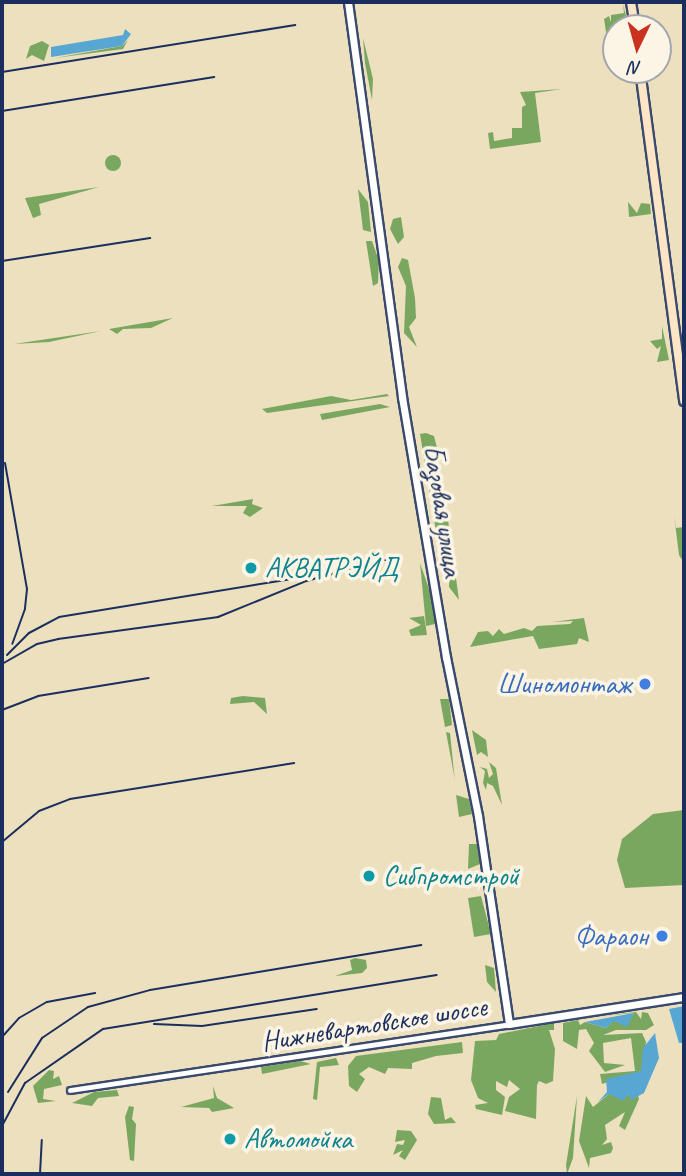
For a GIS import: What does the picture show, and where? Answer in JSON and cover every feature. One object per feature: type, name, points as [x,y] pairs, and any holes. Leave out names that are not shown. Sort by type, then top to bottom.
[{"type":"main road","points":[[642,84],[684,401]]},
{"type":"street","name":"Базовая улица","points":[[348,2],[402,397],[478,816],[509,1024]]},
{"type":"street","name":"Нижневартовское шоссе","points":[[70,1090],[684,997]]},
{"type":"green space","points":[[363,38],[373,79],[372,100],[365,63]]},
{"type":"green space","points":[[128,40],[123,49],[55,58],[122,46]]},
{"type":"green space","points":[[42,41],[49,45],[44,61],[32,55],[26,59],[30,46]]},
{"type":"green space","points":[[562,89],[535,93],[541,142],[490,149],[488,133],[493,132],[494,141],[512,138],[512,128],[522,128],[522,107],[526,105],[520,92]]},
{"type":"green space","points":[[113,155],[119,157],[119,169],[113,171],[107,169],[105,163],[107,157]]},
{"type":"green space","points":[[99,187],[39,204],[41,215],[33,218],[25,198]]},
{"type":"green space","points":[[358,189],[368,202],[371,232],[363,230]]},
{"type":"green space","points":[[628,202],[637,213],[641,203],[650,204],[651,214],[629,217]]},
{"type":"green space","points":[[401,217],[404,237],[398,244],[390,229],[393,219]]},
{"type":"green space","points":[[366,241],[372,241],[379,261],[378,283],[373,286]]},
{"type":"green space","points":[[402,258],[408,260],[415,298],[416,318],[409,327],[417,347],[404,333],[406,286],[398,267]]},
{"type":"green space","points":[[173,318],[151,328],[123,329],[117,334],[109,329]]},
{"type":"green space","points":[[662,326],[669,360],[657,362],[661,346],[657,349],[650,341],[662,339]]},
{"type":"green space","points":[[101,331],[49,342],[14,344]]},
{"type":"green space","points":[[387,394],[389,396],[267,413],[262,409],[331,396],[351,400]]},
{"type":"green space","points":[[380,404],[390,407],[322,420],[320,414]]},
{"type":"green space","points":[[420,434],[434,436],[437,448],[433,465],[441,477],[437,488],[448,520],[459,600],[449,587],[450,563],[436,531]]},
{"type":"green space","points":[[253,499],[252,504],[263,508],[250,517],[243,513],[247,506],[212,506]]},
{"type":"green space","points":[[674,515],[676,528],[684,527],[684,563],[679,555]]},
{"type":"green space","points":[[420,563],[435,606],[435,624],[426,626]]},
{"type":"green space","points":[[424,616],[427,635],[411,636],[409,630],[421,625],[409,618]]},
{"type":"green space","points":[[584,618],[589,642],[579,638],[577,644],[539,649],[533,636],[470,647],[478,632],[488,631],[493,636],[499,629],[504,634],[524,628],[532,631],[537,626],[570,624],[573,621],[552,622]]},
{"type":"green space","points":[[231,698],[265,698],[267,714],[254,702],[230,704]]},
{"type":"green space","points":[[440,699],[449,699],[452,725],[445,727]]},
{"type":"green space","points":[[472,730],[486,740],[488,757],[481,752],[477,755]]},
{"type":"green space","points":[[446,732],[450,733],[455,782],[454,775]]},
{"type":"green space","points":[[489,762],[496,768],[502,805],[493,786],[487,783],[486,790],[483,783],[485,771],[480,767],[487,769],[489,778],[493,774]]},
{"type":"green space","points":[[456,795],[469,799],[472,814],[459,817]]},
{"type":"green space","points":[[684,810],[684,885],[625,888],[617,860],[622,839],[653,814]]},
{"type":"green space","points":[[469,844],[477,844],[480,864],[468,869]]},
{"type":"green space","points":[[481,896],[491,934],[474,937],[468,898]]},
{"type":"green space","points":[[350,960],[366,960],[367,968],[362,973],[335,976],[352,970]]},
{"type":"green space","points":[[485,965],[494,968],[496,992],[487,982]]},
{"type":"green space","points":[[636,1012],[641,1019],[642,1012],[648,1013],[654,1025],[646,1030],[616,1030],[603,1035],[642,1033],[646,1042],[642,1071],[602,1084],[600,1074],[635,1071],[631,1038],[603,1043],[604,1063],[625,1065],[605,1072],[589,1051],[594,1043],[586,1029],[579,1030],[577,1049],[563,1041],[563,1023],[578,1020],[580,1025],[585,1022],[606,1028],[613,1021],[629,1021],[634,1013],[603,1016]]},
{"type":"green space","points":[[554,1023],[554,1030],[549,1030],[555,1049],[553,1081],[546,1084],[539,1081],[537,1085],[536,1119],[505,1111],[509,1097],[520,1089],[509,1080],[507,1087],[496,1081],[496,1090],[505,1097],[502,1115],[476,1109],[475,1105],[488,1103],[478,1098],[471,1080],[475,1041],[496,1040],[499,1034]]},
{"type":"green space","points":[[462,1042],[463,1053],[436,1056],[412,1063],[412,1069],[388,1068],[385,1074],[369,1067],[359,1074],[365,1079],[357,1092],[349,1086],[348,1066],[356,1056]]},
{"type":"green space","points":[[336,1058],[339,1065],[320,1067],[317,1100],[313,1099],[317,1062]]},
{"type":"green space","points":[[300,1061],[311,1064],[262,1074],[261,1067]]},
{"type":"green space","points":[[49,1070],[54,1071],[53,1079],[59,1076],[62,1085],[44,1089],[43,1099],[56,1101],[38,1103],[33,1086]]},
{"type":"green space","points":[[213,1086],[217,1098],[234,1108],[212,1112],[209,1108],[181,1107],[214,1098]]},
{"type":"green space","points":[[117,1090],[119,1096],[98,1098],[92,1106],[72,1103],[94,1092]]},
{"type":"green space","points":[[609,1094],[638,1095],[639,1099],[625,1130],[619,1126],[625,1112],[605,1125],[607,1139],[602,1145],[611,1142],[613,1148],[611,1153],[590,1158],[589,1168],[579,1141],[586,1096],[593,1107]]},
{"type":"green space","points":[[577,1096],[573,1158],[567,1174],[566,1165]]},
{"type":"green space","points":[[431,1097],[441,1098],[445,1120],[451,1117],[456,1123],[434,1124],[428,1114]]},
{"type":"green space","points":[[129,1106],[134,1107],[132,1119],[136,1124],[134,1161],[130,1160],[125,1117]]},
{"type":"green space","points":[[397,1130],[411,1131],[417,1140],[405,1160],[399,1156],[403,1150],[393,1155],[397,1144],[403,1145],[405,1140],[395,1142]]},
{"type":"water","points":[[125,29],[131,34],[122,46],[51,57],[51,47],[123,35]]},
{"type":"water","points":[[684,1006],[684,1043],[679,1043],[669,1009]]},
{"type":"water","points":[[634,1013],[627,1027],[614,1021],[606,1028],[585,1022]]},
{"type":"water","points":[[655,1033],[659,1058],[644,1093],[631,1100],[628,1094],[624,1101],[609,1094],[598,1102],[607,1092],[606,1079],[641,1071],[643,1048]]},
{"type":"railway","points":[[2,72],[295,25]]},
{"type":"railway","points":[[2,111],[214,77]]},
{"type":"railway","points":[[2,261],[150,238]]},
{"type":"railway","points":[[5,463],[27,589],[25,609],[12,644]]},
{"type":"railway","points":[[2,664],[37,644],[58,639],[218,617],[306,581],[388,559]]},
{"type":"railway","points":[[7,655],[29,633],[59,617],[298,578]]},
{"type":"railway","points":[[2,710],[38,696],[149,678]]},
{"type":"railway","points":[[2,842],[39,811],[70,799],[294,763]]},
{"type":"railway","points":[[8,1092],[42,1038],[88,1007],[150,990],[421,945]]},
{"type":"railway","points":[[2,1126],[25,1083],[103,1029],[437,975]]},
{"type":"railway","points":[[2,1037],[19,1018],[47,1002],[95,993]]},
{"type":"railway","points":[[154,1024],[202,1026],[317,1009]]},
{"type":"railway","points":[[40,1174],[42,1140]]},
{"type":"place","name":"АКВАТРЭЙД","points":[[251,568]]},
{"type":"place","name":"Шиномонтаж","points":[[645,684]]},
{"type":"place","name":"Сибпромстрой","points":[[369,876]]},
{"type":"place","name":"Фараон","points":[[662,936]]},
{"type":"place","name":"Автомойка","points":[[230,1139]]}]
